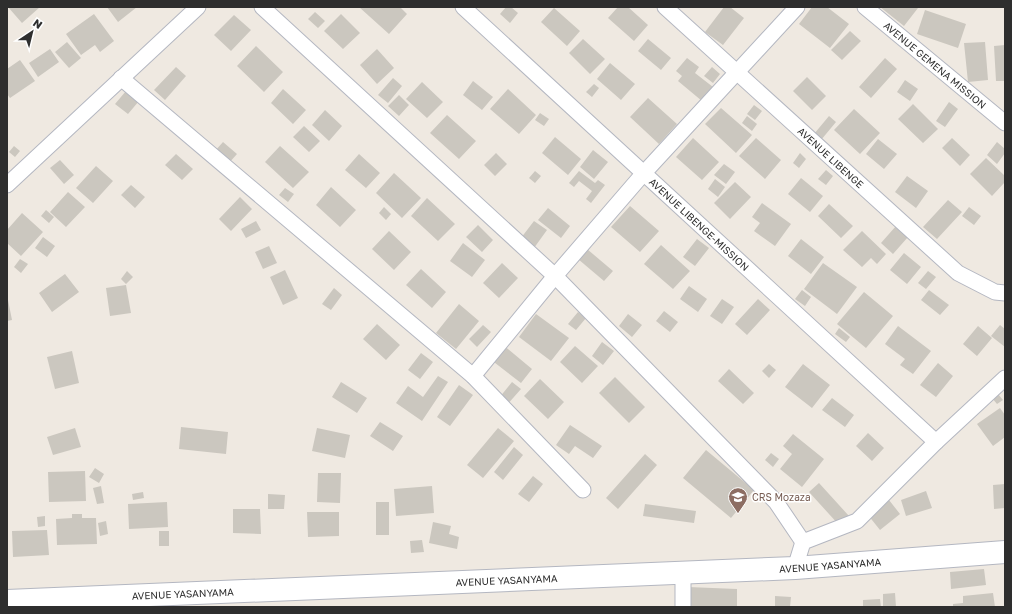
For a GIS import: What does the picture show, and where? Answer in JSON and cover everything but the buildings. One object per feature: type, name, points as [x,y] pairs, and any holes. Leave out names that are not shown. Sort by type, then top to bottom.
[{"type":"street","points":[[7,185],[198,7]]},
{"type":"street","points":[[262,7],[555,276],[776,502],[803,542]]},
{"type":"street","name":"AVENUE LIBENGE-MISSION","points":[[463,7],[936,442]]},
{"type":"street","name":"AVENUE LIBENGE","points":[[665,7],[958,273],[995,292],[1005,293]]},
{"type":"street","points":[[473,376],[555,276],[643,174],[797,7]]},
{"type":"street","name":"AVENUE GEMENA MISSION","points":[[865,7],[1005,123]]},
{"type":"street","points":[[121,78],[473,376],[583,490]]},
{"type":"street","points":[[803,542],[857,521],[936,442],[1005,378]]},
{"type":"street","points":[[795,568],[803,542]]},
{"type":"street","name":"AVENUE YASANYAMA","points":[[7,601],[795,568],[1005,552]]},
{"type":"street","points":[[683,572],[683,607]]},
{"type":"place","name":"CRS Mozaza","points":[[738,514]]}]
